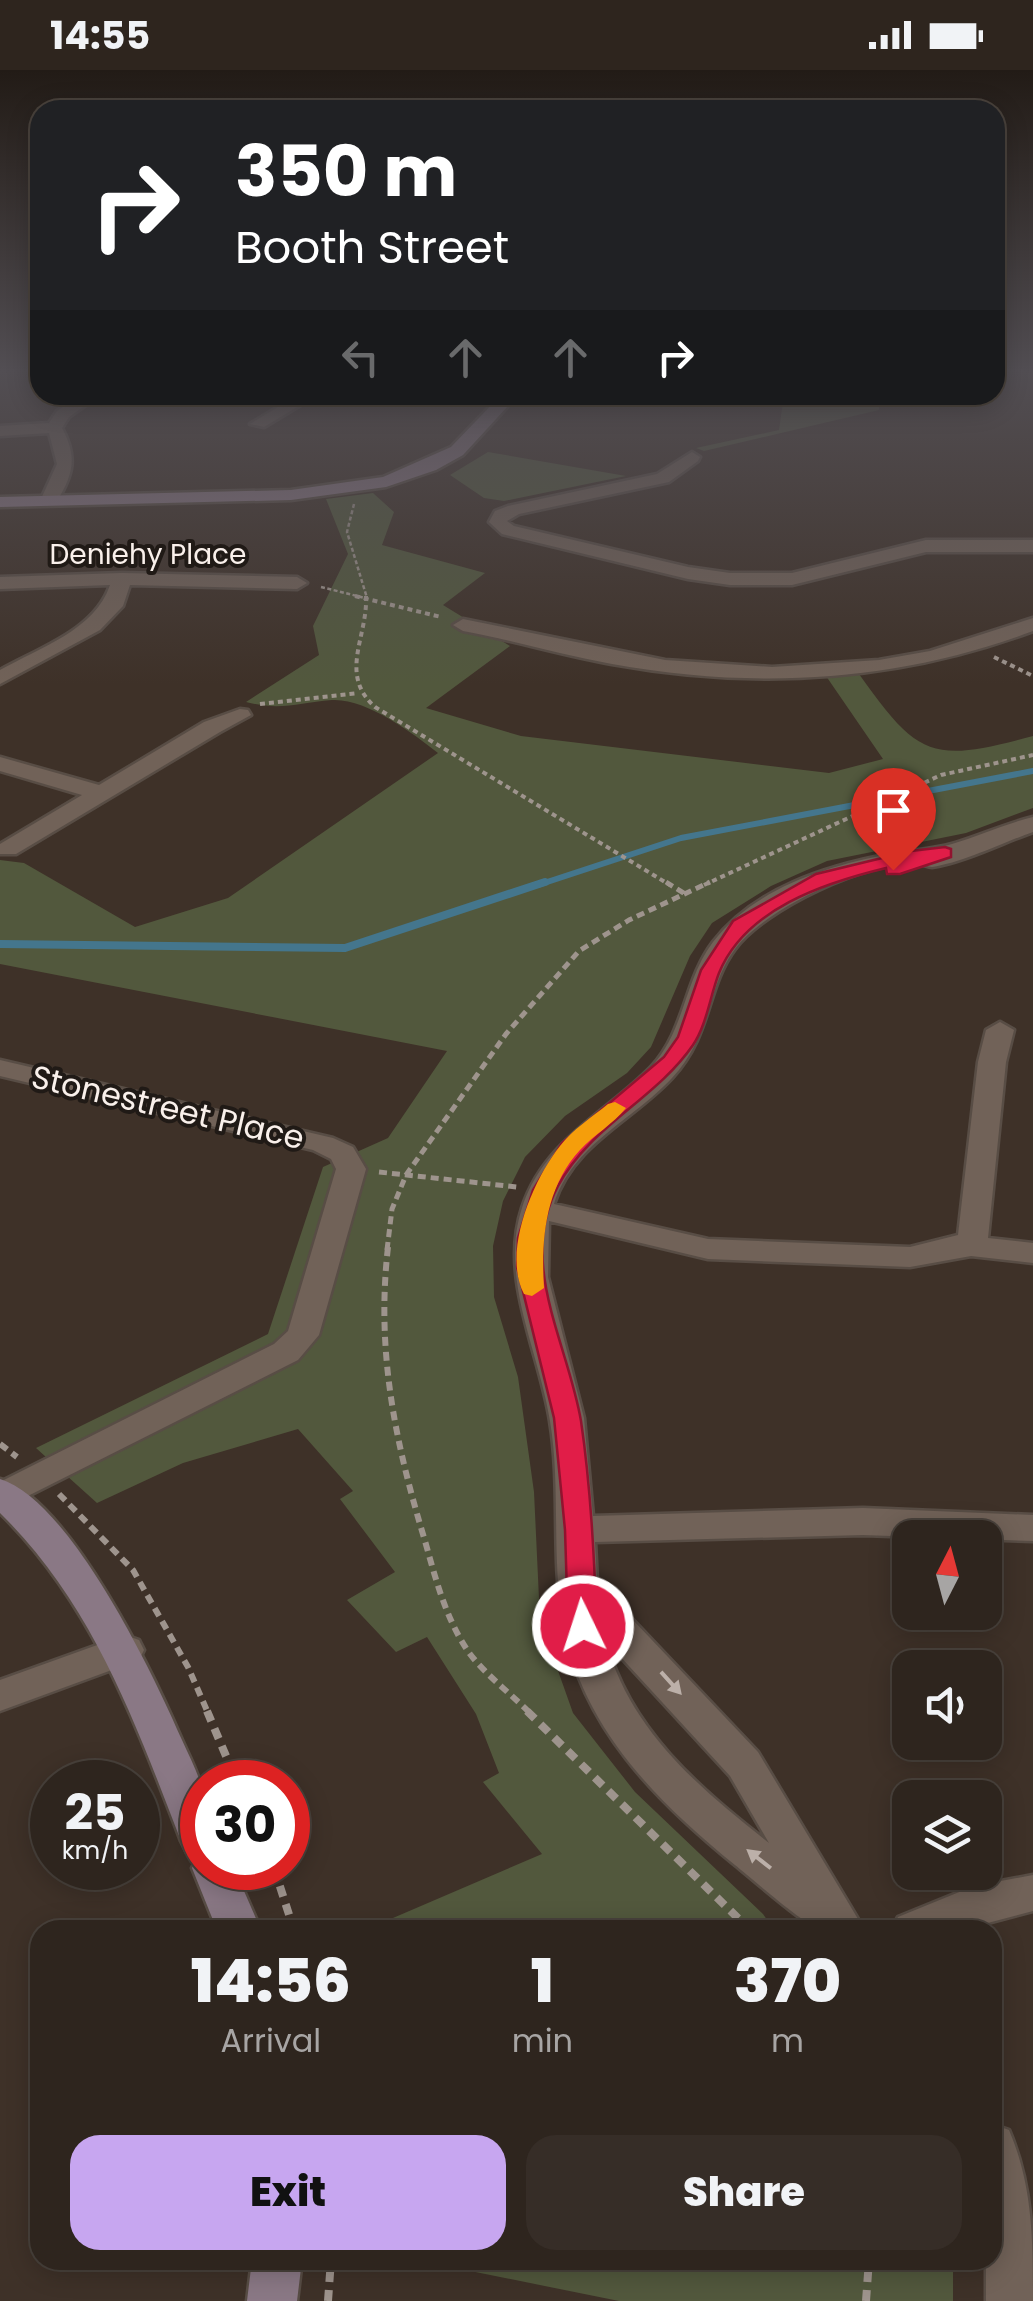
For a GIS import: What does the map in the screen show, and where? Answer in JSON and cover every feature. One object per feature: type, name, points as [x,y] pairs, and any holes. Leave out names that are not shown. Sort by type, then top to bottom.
[{"type":"street","points":[[50,499],[63,475]]},
{"type":"street","points":[[0,502],[291,495],[349,489],[405,475]]},
{"type":"street","points":[[668,475],[514,510],[501,515],[498,522],[508,530],[688,573],[730,579],[792,579],[926,546],[1033,546]]},
{"type":"street","points":[[0,678],[93,626],[114,606],[122,579]]},
{"type":"street","name":"Deniehy Place","points":[[0,582],[122,579],[296,583]]},
{"type":"street","points":[[463,625],[611,658],[698,670],[850,670],[913,662],[974,647],[1033,624]]},
{"type":"street","points":[[8,849],[212,726],[240,715]]},
{"type":"street","points":[[0,764],[101,793]]},
{"type":"street","points":[[835,1920],[692,1806],[658,1771],[611,1700],[594,1664],[583,1626],[579,1530],[567,1418],[529,1267],[529,1238],[540,1200],[570,1148],[671,1062],[688,1038],[711,970],[740,926],[804,888],[923,863],[1033,824]]},
{"type":"street","points":[[972,1246],[992,1062],[1000,1030]]},
{"type":"street","name":"Stonestreet Place","points":[[0,1068],[323,1144],[343,1153],[351,1169]]},
{"type":"street","points":[[180,1786],[125,1650],[62,1554],[2,1493],[286,1352],[303,1335],[351,1169]]},
{"type":"street","points":[[540,1200],[678,1245],[910,1256],[972,1246],[1033,1253]]},
{"type":"street","points":[[579,1530],[802,1520],[945,1521],[1033,1528]]},
{"type":"street","points":[[580,1587],[744,1764],[838,1920]]},
{"type":"street","points":[[0,1696],[125,1650]]},
{"type":"street","points":[[223,1890],[235,1920]]},
{"type":"street","points":[[937,1920],[974,1905],[1033,1893]]},
{"type":"street","points":[[1002,2170],[1011,2228],[1011,2301]]},
{"type":"street","points":[[272,2301],[276,2270]]},
{"type":"path","points":[[349,489],[356,498],[346,532],[367,599],[355,670],[359,693]]},
{"type":"path","points":[[296,583],[463,625]]},
{"type":"path","points":[[974,647],[1033,676]]},
{"type":"path","points":[[240,715],[259,704],[359,693],[685,894]]},
{"type":"path","points":[[740,1920],[470,1655],[444,1606],[398,1452],[388,1382],[383,1288],[392,1209],[406,1175],[506,1034],[579,951],[629,920],[941,775],[1033,755]]},
{"type":"path","points":[[351,1169],[540,1200]]},
{"type":"path","points":[[0,1444],[42,1476],[133,1570],[188,1666],[228,1760]]},
{"type":"path","points":[[281,1890],[291,1920]]},
{"type":"path","points":[[328,2301],[330,2270]]},
{"type":"path","points":[[866,2301],[868,2270]]},
{"type":"green space","points":[[450,475],[626,476],[504,501],[484,498]]},
{"type":"green space","points":[[373,493],[394,512],[382,545],[485,573],[443,605],[510,646],[426,708],[521,736],[829,773],[883,759],[826,676],[859,674],[897,723],[931,747],[972,750],[1033,736],[1033,808],[966,833],[827,861],[771,886],[712,923],[690,956],[651,1047],[627,1073],[565,1116],[525,1157],[503,1201],[493,1246],[494,1297],[518,1377],[534,1492],[540,1620],[573,1713],[635,1792],[767,1920],[388,1920],[542,1854],[483,1782],[499,1773],[476,1714],[427,1637],[396,1652],[347,1600],[395,1572],[340,1499],[353,1491],[298,1429],[183,1463],[97,1503],[36,1448],[268,1334],[323,1167],[388,1138],[447,1051],[0,964],[0,860],[24,863],[135,927],[228,898],[438,753],[388,718],[345,701],[279,706],[246,702],[319,655],[313,626],[348,554],[326,499]]},
{"type":"green space","points":[[466,2270],[953,2270],[953,2301],[619,2301]]},
{"type":"waterway","points":[[538,885],[681,838],[1033,771]]},
{"type":"waterway","points":[[0,944],[345,948],[545,882]]},
{"type":"slow traffic","points":[[532,1288],[529,1238],[544,1190],[570,1148],[615,1108]]},
{"type":"route","points":[[583,1626],[579,1530],[567,1418],[529,1267],[529,1238],[544,1190],[570,1148],[671,1062],[688,1038],[711,970],[740,926],[823,878],[911,856],[945,853],[893,870]]}]
